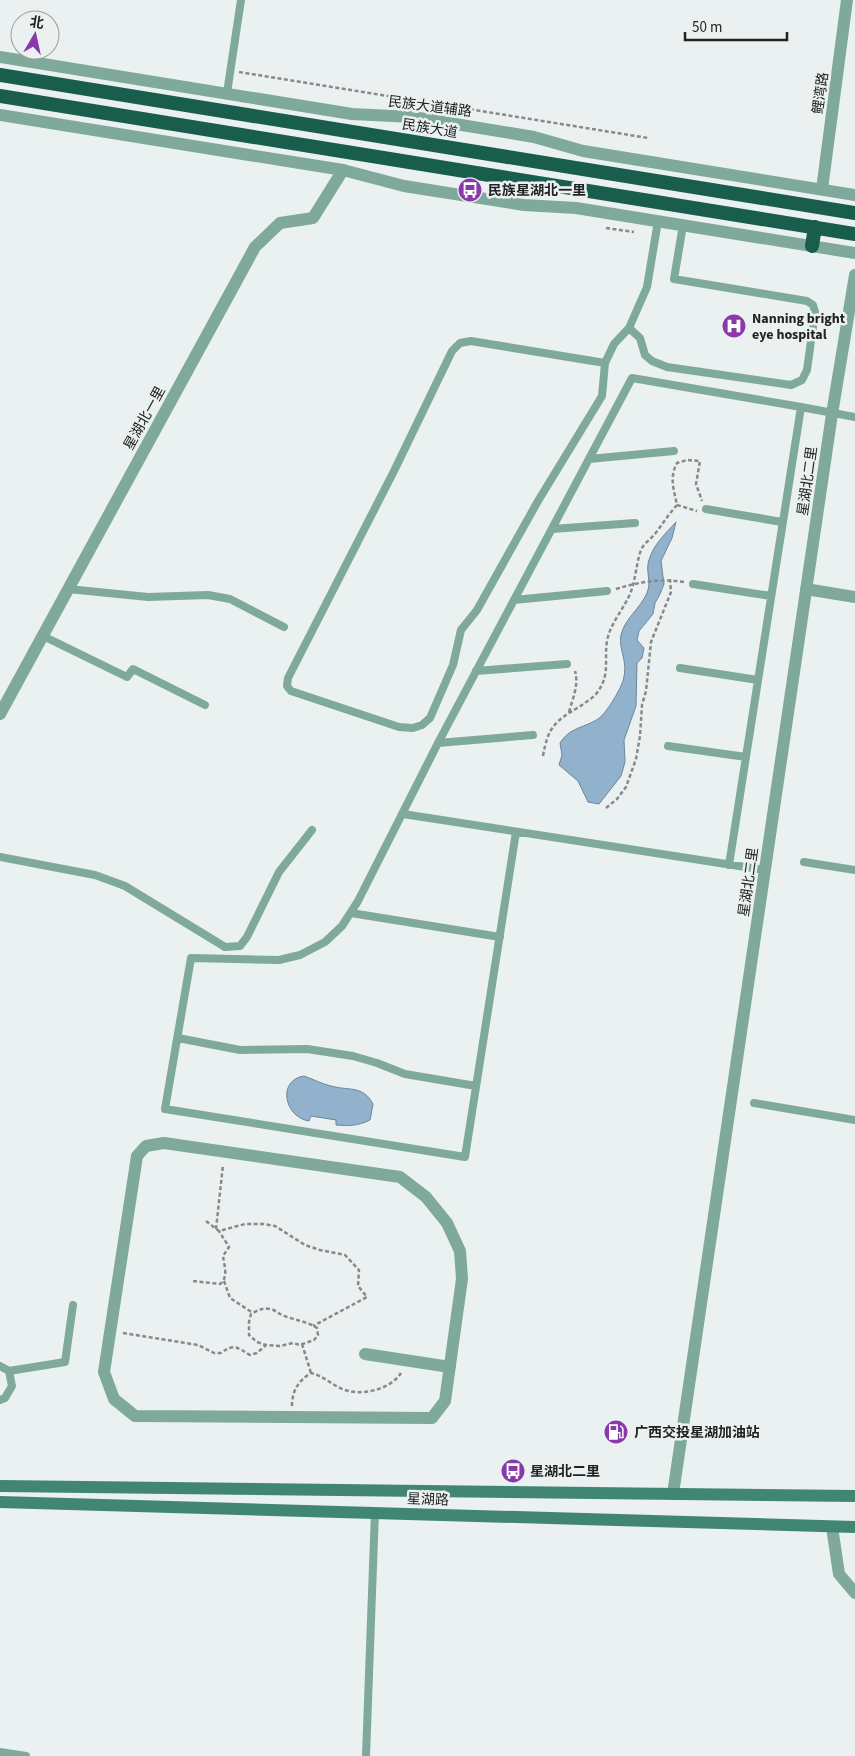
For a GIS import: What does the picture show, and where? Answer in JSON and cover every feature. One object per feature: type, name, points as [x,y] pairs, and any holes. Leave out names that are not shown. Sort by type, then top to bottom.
[{"type":"highway","name":"民族大道","points":[[0,75],[855,213]]},
{"type":"highway","points":[[0,96],[855,234]]},
{"type":"highway","points":[[812,246],[815,227]]},
{"type":"main road","name":"星湖路","points":[[0,1486],[855,1496]]},
{"type":"main road","name":"星湖路","points":[[0,1502],[855,1527]]},
{"type":"street","name":"鲤湾路","points":[[822,189],[847,0]]},
{"type":"street","name":"民族大道辅路","points":[[0,57],[352,114],[413,117],[534,136],[583,151],[855,195]]},
{"type":"street","points":[[0,115],[343,170],[404,186],[524,206],[576,208],[855,253]]},
{"type":"street","name":"星湖北一里","points":[[0,714],[255,247],[280,223],[313,218],[343,170]]},
{"type":"street","name":"星湖北二里","points":[[673,1494],[832,414],[855,275]]},
{"type":"street","points":[[806,589],[855,597]]},
{"type":"street","points":[[164,1142],[225,1151],[400,1177],[426,1197],[447,1223],[460,1251],[462,1279],[445,1401],[432,1418],[135,1416],[114,1399],[104,1372],[137,1156],[146,1146],[164,1142]]},
{"type":"street","points":[[366,1354],[450,1367]]},
{"type":"street","points":[[832,1527],[839,1574],[855,1593]]},
{"type":"lane","points":[[227,94],[241,0]]},
{"type":"lane","points":[[605,363],[472,341],[460,343],[452,351],[394,471],[288,678],[287,686],[291,691],[399,727],[413,728],[422,725],[430,718],[453,665],[462,630],[477,610],[538,501],[602,396],[605,363],[614,344],[629,328],[647,287],[658,221]]},
{"type":"lane","points":[[629,328],[640,338],[645,355],[652,361],[666,367],[791,385],[802,380],[807,370],[815,312],[813,305],[807,301],[674,279],[683,225]]},
{"type":"lane","points":[[516,832],[465,1158],[165,1109],[192,958],[279,960],[300,955],[325,942],[342,926],[358,901],[438,742],[632,378],[855,418]]},
{"type":"lane","points":[[729,865],[801,407]]},
{"type":"lane","points":[[589,459],[674,451]]},
{"type":"lane","points":[[706,509],[782,522]]},
{"type":"lane","points":[[552,529],[635,523]]},
{"type":"lane","points":[[693,584],[771,596]]},
{"type":"lane","points":[[68,589],[148,597],[208,595],[230,599],[284,627]]},
{"type":"lane","points":[[514,600],[607,591]]},
{"type":"lane","points":[[43,636],[127,677],[132,669],[205,705]]},
{"type":"lane","points":[[476,671],[566,664]]},
{"type":"lane","points":[[680,668],[758,680]]},
{"type":"lane","points":[[438,742],[533,735]]},
{"type":"lane","points":[[668,746],[746,757]]},
{"type":"lane","points":[[403,814],[765,870]]},
{"type":"lane","points":[[0,857],[95,875],[125,886],[225,947],[240,946],[247,937],[278,872],[312,830]]},
{"type":"lane","points":[[804,862],[855,870]]},
{"type":"lane","points":[[351,913],[500,937]]},
{"type":"lane","points":[[178,1038],[240,1050],[307,1049],[353,1056],[405,1074],[476,1086]]},
{"type":"lane","points":[[754,1103],[855,1120]]},
{"type":"lane","points":[[0,1366],[9,1371],[65,1362],[73,1305]]},
{"type":"lane","points":[[0,1400],[5,1398],[12,1386],[9,1371]]},
{"type":"lane","points":[[366,1756],[375,1512]]},
{"type":"lane","points":[[0,1752],[26,1756]]},
{"type":"path","points":[[231,71],[648,138]]},
{"type":"path","points":[[606,228],[634,232]]},
{"type":"path","points":[[687,460],[700,461],[696,484],[706,509],[697,511],[677,505],[672,481],[677,463],[687,460]]},
{"type":"path","points":[[543,756],[548,735],[556,722],[587,702],[599,690],[606,676],[607,642],[611,628],[629,596],[643,546],[677,505]]},
{"type":"path","points":[[606,808],[626,787],[636,760],[642,706],[649,670],[651,642],[671,592],[670,579]]},
{"type":"path","points":[[607,591],[645,581],[670,579],[693,584]]},
{"type":"path","points":[[566,664],[574,668],[576,676],[575,690],[569,713]]},
{"type":"path","points":[[217,1230],[225,1151]]},
{"type":"path","points":[[206,1221],[217,1230],[230,1247],[223,1256],[226,1292],[230,1298],[253,1313]]},
{"type":"path","points":[[217,1230],[245,1224],[275,1226],[305,1244],[345,1255],[358,1270],[358,1286],[367,1297],[313,1326]]},
{"type":"path","points":[[193,1281],[220,1284],[224,1281]]},
{"type":"path","points":[[261,1309],[270,1309],[290,1319],[309,1323],[317,1328],[318,1335],[314,1340],[300,1345],[293,1343],[280,1346],[257,1342],[249,1335],[249,1322],[253,1313],[261,1309]]},
{"type":"path","points":[[123,1333],[198,1345],[214,1353],[221,1353],[228,1348],[234,1347],[241,1348],[250,1355],[257,1354],[266,1345]]},
{"type":"path","points":[[302,1344],[311,1373]]},
{"type":"path","points":[[311,1373],[319,1375],[346,1391],[358,1393],[384,1387],[396,1381],[402,1372],[405,1360]]},
{"type":"path","points":[[293,1417],[292,1396],[297,1385],[311,1373]]},
{"type":"water","points":[[676,522],[672,538],[661,561],[664,584],[655,603],[653,614],[639,631],[637,640],[644,648],[642,658],[637,663],[636,706],[624,740],[625,762],[621,776],[599,804],[588,802],[578,781],[559,765],[562,755],[560,743],[568,734],[598,719],[609,707],[619,690],[625,674],[620,640],[623,629],[647,593],[649,584],[648,564],[651,555],[660,540]]},
{"type":"water","points":[[304,1076],[328,1085],[360,1091],[365,1094],[373,1104],[370,1120],[357,1124],[336,1125],[336,1120],[311,1116],[309,1121],[300,1118],[289,1106],[287,1091],[295,1079]]},
{"type":"place","name":"民族星湖北一里","points":[[470,190]]},
{"type":"place","name":"Nanning bright eye hospital","points":[[734,326]]},
{"type":"place","name":"广西交投星湖加油站","points":[[616,1432]]},
{"type":"place","name":"星湖北二里","points":[[513,1471]]}]
